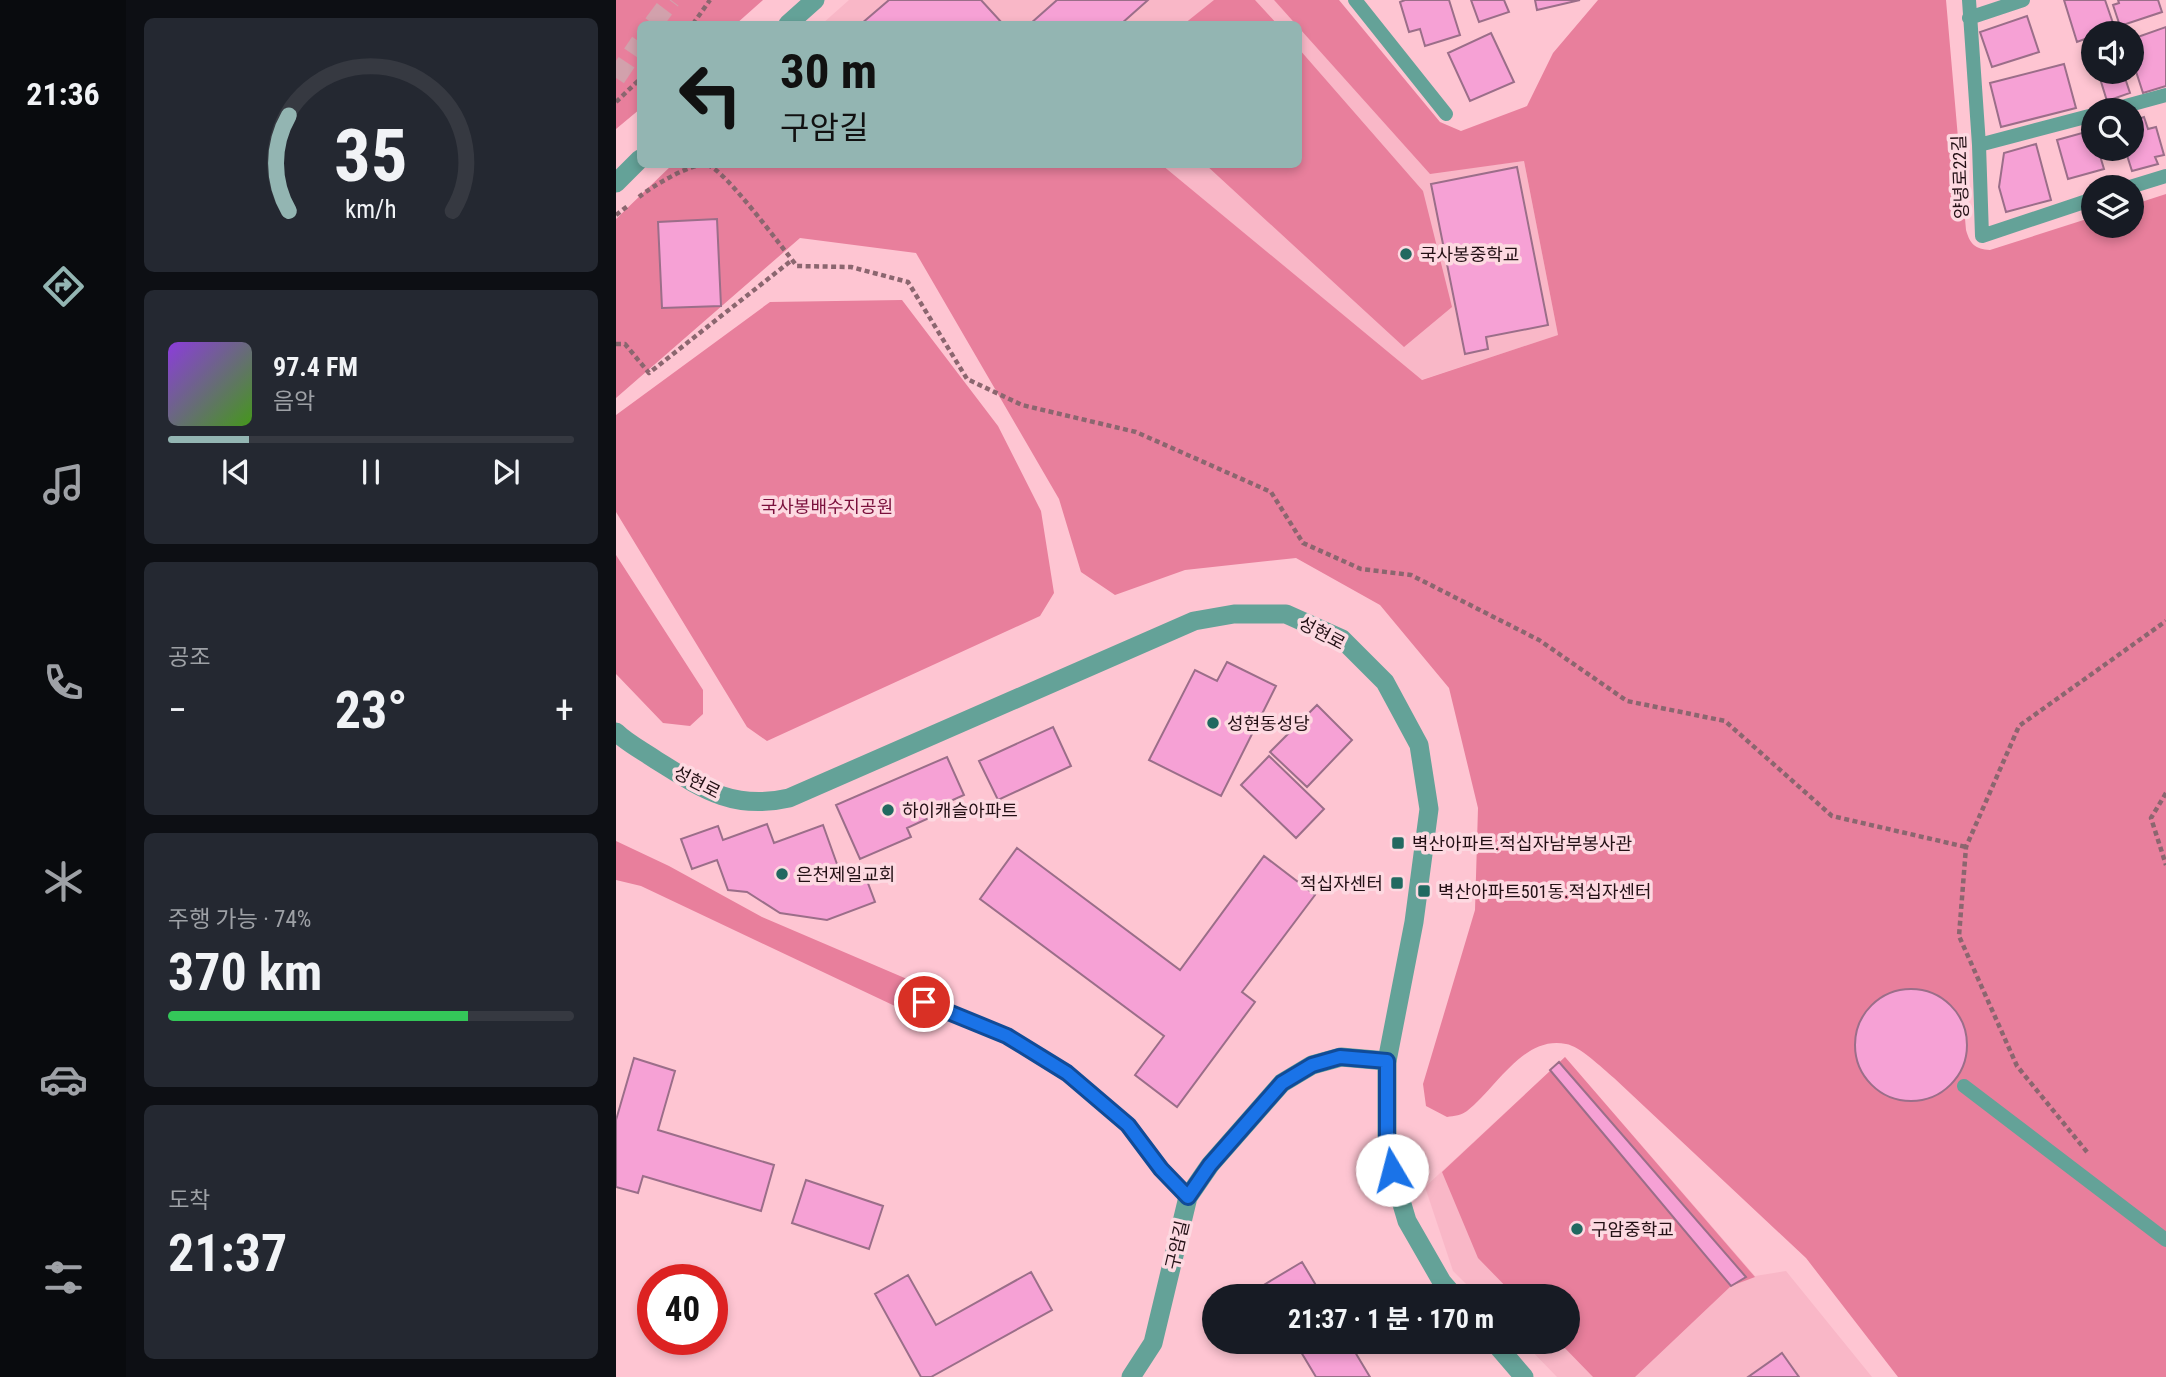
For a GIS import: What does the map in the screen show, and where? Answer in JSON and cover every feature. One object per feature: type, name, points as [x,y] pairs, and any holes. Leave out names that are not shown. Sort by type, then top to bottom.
[{"type":"street","points":[[791,21],[815,0]]},
{"type":"street","points":[[616,183],[637,162]]},
{"type":"street","name":"성현로","points":[[616,732],[714,794],[740,801],[767,803],[789,798],[1194,621],[1234,614],[1286,614],[1342,639],[1385,682],[1419,745],[1429,809],[1413,922],[1387,1061],[1387,1154],[1407,1221],[1444,1284]]},
{"type":"street","name":"구암길","points":[[1132,1377],[1153,1343],[1188,1197],[1210,1165],[1282,1083],[1312,1065],[1340,1057],[1387,1061]]},
{"type":"street","points":[[1504,1354],[1524,1377]]},
{"type":"lane","points":[[1355,0],[1446,114]]},
{"type":"lane","name":"양녕로22길","points":[[1969,0],[1982,236],[2081,203]]},
{"type":"lane","points":[[1969,18],[2023,0]]},
{"type":"lane","points":[[2144,102],[2166,96]]},
{"type":"lane","points":[[1979,145],[2081,118]]},
{"type":"lane","points":[[2144,183],[2166,176]]},
{"type":"lane","points":[[924,1002],[1007,1036],[1067,1073],[1128,1125],[1161,1169],[1188,1197]]},
{"type":"lane","points":[[1964,1086],[2166,1240]]},
{"type":"path","points":[[695,21],[710,0]]},
{"type":"path","points":[[616,102],[637,82]]},
{"type":"path","points":[[616,215],[643,193],[689,168]]},
{"type":"path","points":[[714,168],[735,188],[797,266],[851,267],[908,282],[967,379],[1022,405],[1136,432],[1271,492],[1303,543],[1361,569],[1411,575],[1539,640],[1627,701],[1725,721],[1832,816],[1966,846]]},
{"type":"path","points":[[616,344],[625,344],[649,373],[792,260]]},
{"type":"path","points":[[2088,1153],[2017,1066],[1959,936],[1966,846],[2019,726],[2166,621]]},
{"type":"path","points":[[2166,793],[2151,818],[2166,865]]},
{"type":"shaded area","points":[[849,0],[1274,0],[1293,21],[825,21]]},
{"type":"shaded area","name":"국사봉중학교","points":[[1302,30],[1430,173],[1524,161],[1558,335],[1421,380],[1166,168],[1302,168]]},
{"type":"shaded area","name":"구암중학교","points":[[1565,1057],[1755,1276],[1786,1271],[1872,1377],[1557,1377],[1535,1354],[1580,1354],[1580,1284],[1466,1284],[1453,1271],[1425,1187]]},
{"type":"green space","points":[[616,0],[763,0],[739,21],[637,21],[637,112],[616,129]]},
{"type":"green space","points":[[1214,0],[1255,0],[1274,21],[1188,21]]},
{"type":"green space","points":[[1274,0],[1339,0],[1440,122],[1461,131],[1527,106],[1553,53],[1598,0],[1946,0],[1966,230],[1974,245],[1990,250],[2081,221],[2081,238],[2144,238],[2144,201],[2166,194],[2166,1377],[1898,1377],[1806,1258],[1614,1078],[1572,1046],[1551,1043],[1523,1055],[1463,1113],[1447,1117],[1426,1106],[1423,1084],[1475,910],[1478,808],[1449,688],[1380,605],[1296,558],[1185,570],[1115,595],[1081,572],[1059,499],[916,253],[800,238],[616,398],[616,219],[669,168],[1166,168],[1422,380],[1558,335],[1524,161],[1430,174],[1302,31],[1302,21],[1293,21]]},
{"type":"green space","points":[[1302,52],[1423,191],[1452,307],[1404,347],[1209,168],[1302,168]]},
{"type":"green space","name":"국사봉배수지공원","points":[[902,300],[998,426],[1041,511],[1054,593],[1040,616],[767,741],[747,727],[616,512],[616,415],[770,302]]},
{"type":"green space","points":[[616,555],[703,690],[703,714],[690,726],[663,723],[616,674]]},
{"type":"green space","points":[[616,841],[669,866],[762,917],[907,979],[897,1007],[641,886],[616,880]]},
{"type":"green space","name":"구암중학교","points":[[1565,1057],[1755,1277],[1731,1286],[1635,1377],[1593,1377],[1571,1354],[1580,1354],[1580,1284],[1503,1284],[1478,1258],[1442,1172]]},
{"type":"building","points":[[889,0],[981,0],[1000,21],[864,21]]},
{"type":"building","points":[[1057,0],[1148,0],[1124,21],[1033,21]]},
{"type":"building","points":[[1449,0],[1460,35],[1425,46],[1420,29],[1409,32],[1400,2]]},
{"type":"building","points":[[1471,0],[1504,0],[1509,12],[1479,22]]},
{"type":"building","points":[[1535,0],[1580,0],[1537,10]]},
{"type":"building","points":[[2064,0],[2105,0],[2112,21],[2081,21],[2081,40],[2077,42]]},
{"type":"building","points":[[2118,0],[2158,0],[2162,12],[2135,21],[2118,21],[2113,5],[2119,3]]},
{"type":"building","points":[[2027,16],[2039,52],[1992,67],[1980,32]]},
{"type":"building","points":[[2166,27],[2166,86],[2143,93],[2140,84],[2144,84],[2144,35]]},
{"type":"building","points":[[1491,33],[1514,82],[1470,101],[1448,53]]},
{"type":"building","points":[[2064,64],[2076,108],[2001,127],[1990,83]]},
{"type":"building","points":[[2102,84],[2127,84],[2130,93],[2106,98]]},
{"type":"building","points":[[2144,117],[2148,129],[2156,127],[2164,155],[2155,157],[2158,164],[2132,171],[2129,161],[2144,161]]},
{"type":"building","points":[[2081,133],[2081,161],[2102,161],[2104,169],[2068,179],[2057,140]]},
{"type":"building","points":[[2036,144],[2051,200],[2006,212],[1999,187],[2004,153]]},
{"type":"building","points":[[1517,167],[1548,325],[1486,337],[1488,349],[1465,354],[1431,184]]},
{"type":"building","points":[[717,219],[721,306],[662,308],[658,222]]},
{"type":"building","name":"성현동성당","points":[[1227,662],[1276,686],[1221,796],[1149,760],[1195,670],[1217,681]]},
{"type":"building","points":[[1317,705],[1352,740],[1307,787],[1270,752]]},
{"type":"building","points":[[1053,727],[1071,766],[998,800],[979,761]]},
{"type":"building","points":[[1269,756],[1324,809],[1296,838],[1241,785]]},
{"type":"building","name":"하이캐슬아파트","points":[[947,757],[964,795],[937,807],[940,813],[907,828],[911,837],[860,859],[836,805]]},
{"type":"building","name":"은천제일교회","points":[[767,824],[774,843],[823,825],[842,878],[863,870],[875,902],[827,920],[780,913],[747,892],[728,890],[717,860],[692,869],[681,839],[718,826],[723,840]]},
{"type":"building","points":[[1017,848],[1180,970],[1264,856],[1315,895],[1242,992],[1255,1002],[1177,1107],[1135,1075],[1164,1036],[980,899]]},
{"type":"building","points":[[1911,989],[1933,993],[1951,1005],[1963,1023],[1967,1045],[1963,1067],[1951,1085],[1933,1097],[1911,1101],[1889,1097],[1871,1085],[1859,1067],[1855,1045],[1859,1023],[1871,1005],[1889,993]]},
{"type":"building","points":[[634,1058],[675,1071],[658,1130],[774,1165],[761,1211],[643,1176],[638,1193],[616,1187],[616,1120]]},
{"type":"building","points":[[1559,1062],[1746,1277],[1731,1286],[1550,1070]]},
{"type":"building","points":[[806,1180],[883,1206],[869,1249],[792,1223]]},
{"type":"building","points":[[1302,1262],[1315,1284],[1265,1284]]},
{"type":"building","points":[[1031,1272],[1052,1310],[931,1377],[921,1377],[875,1294],[908,1275],[936,1325]]},
{"type":"building","points":[[1782,1353],[1799,1377],[1748,1377]]},
{"type":"building","points":[[1302,1354],[1356,1354],[1370,1377],[1316,1377]]},
{"type":"tunnel","points":[[655,21],[671,0]]},
{"type":"tunnel","points":[[616,78],[637,46]]},
{"type":"place","name":"국사봉중학교","points":[[1406,254]]},
{"type":"place","name":"성현동성당","points":[[1213,723]]},
{"type":"place","name":"하이캐슬아파트","points":[[888,810]]},
{"type":"place","name":"벽산아파트.적십자남부봉사관","points":[[1398,843]]},
{"type":"place","name":"은천제일교회","points":[[782,874]]},
{"type":"place","name":"적십자센터","points":[[1397,883]]},
{"type":"place","name":"벽산아파트501동.적십자센터","points":[[1424,891]]},
{"type":"place","name":"구암중학교","points":[[1577,1229]]},
{"type":"route","points":[[924,1002],[1007,1036],[1067,1073],[1128,1125],[1161,1169],[1188,1197],[1210,1165],[1282,1083],[1312,1065],[1340,1057],[1387,1061],[1387,1154],[1392,1170]]}]
